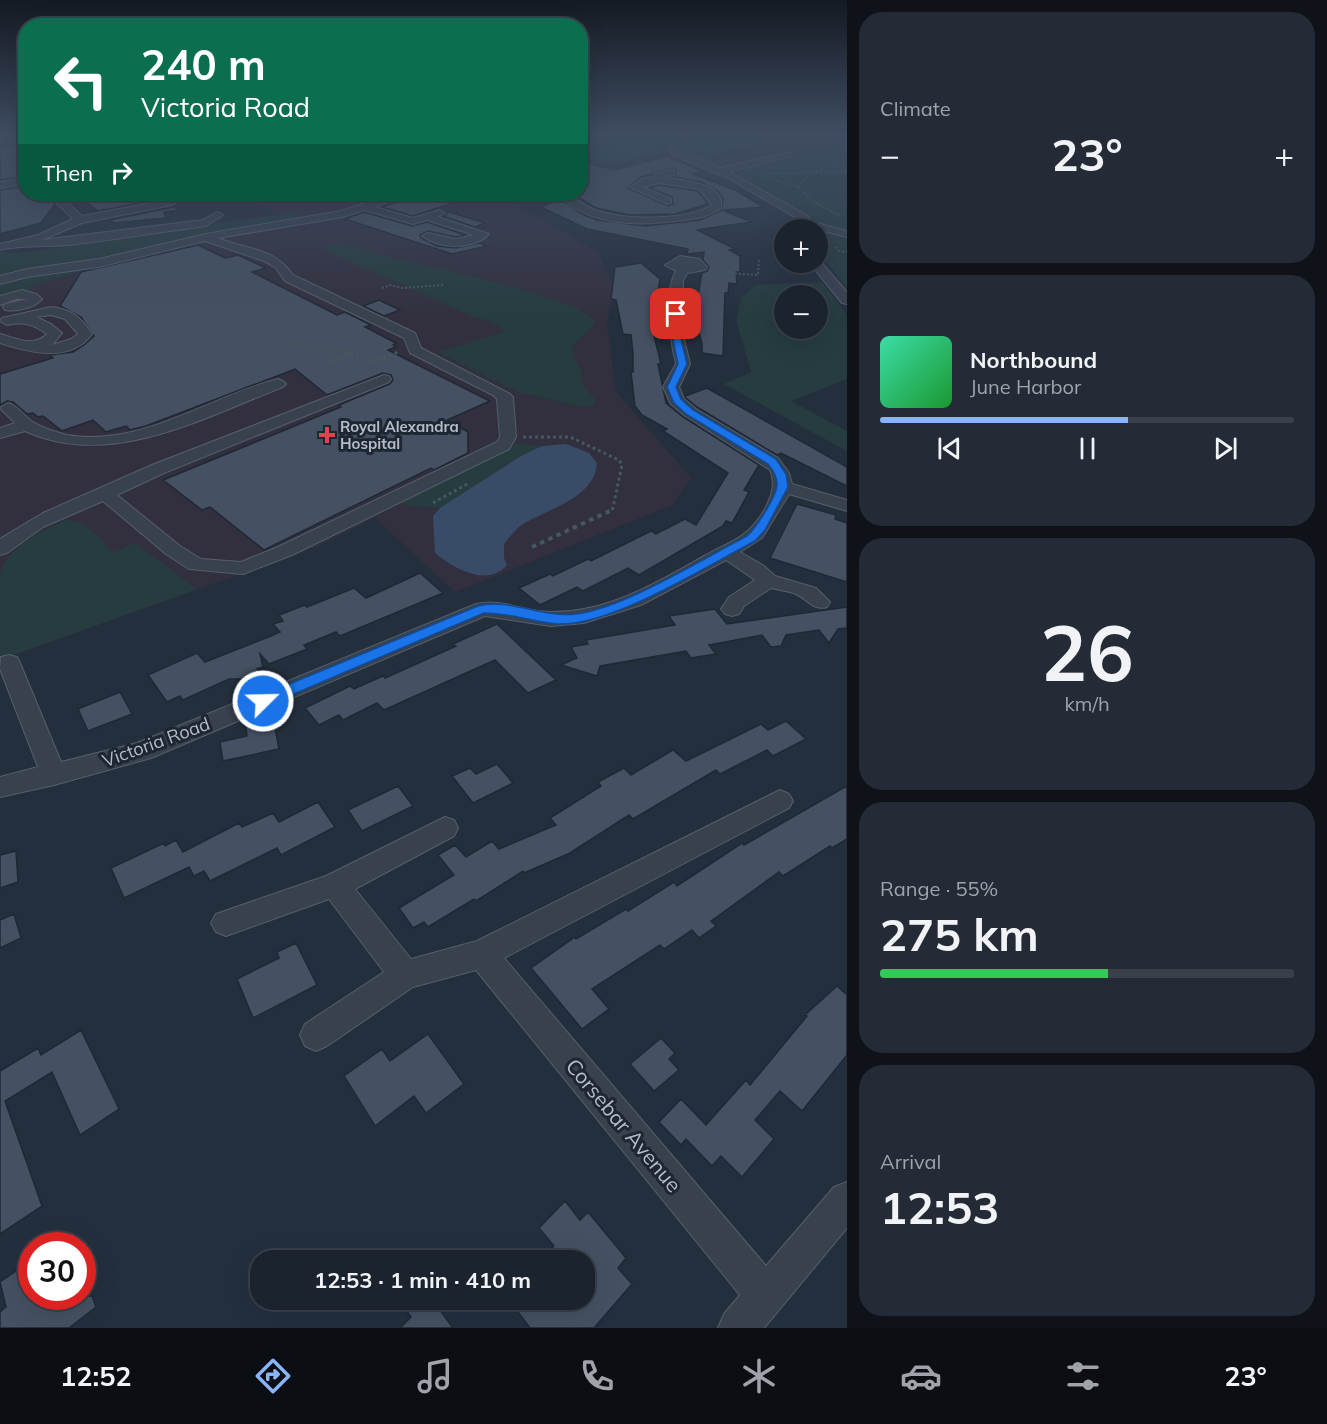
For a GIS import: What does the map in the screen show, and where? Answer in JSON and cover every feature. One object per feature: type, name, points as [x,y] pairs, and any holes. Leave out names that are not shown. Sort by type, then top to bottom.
[{"type":"street","points":[[654,196],[667,201]]},
{"type":"street","points":[[571,201],[599,214],[624,219],[660,220],[700,214],[715,209],[718,204],[711,196]]},
{"type":"street","points":[[760,196],[793,219]]},
{"type":"street","points":[[60,201],[76,214],[79,220]]},
{"type":"street","points":[[0,280],[27,273],[99,263],[206,237],[320,218],[383,201]]},
{"type":"street","points":[[0,247],[42,237],[79,220],[172,202]]},
{"type":"street","points":[[364,207],[406,220],[441,212]]},
{"type":"street","points":[[22,243],[30,245],[206,223],[218,215]]},
{"type":"street","points":[[138,232],[135,224],[182,217]]},
{"type":"street","points":[[427,217],[483,234],[475,239],[453,243],[428,236]]},
{"type":"street","points":[[828,231],[847,234]]},
{"type":"street","points":[[105,494],[196,565],[243,568],[285,551],[472,460],[502,445],[508,437],[505,397],[476,379],[415,350],[410,336],[289,278],[279,264],[253,252],[219,245],[206,237]]},
{"type":"street","points":[[691,269],[677,281],[676,335],[683,364],[671,387],[674,395],[690,412],[772,462],[781,474],[783,487],[847,506]]},
{"type":"street","points":[[824,273],[847,300]]},
{"type":"street","points":[[0,301],[19,294],[28,294],[36,299],[24,305],[0,308]]},
{"type":"street","points":[[0,338],[27,349],[50,350],[78,341],[85,334],[80,324],[62,312],[40,312],[3,322]]},
{"type":"street","points":[[3,322],[26,318],[39,322],[54,333],[53,338],[47,342],[37,345],[20,345]]},
{"type":"street","points":[[0,549],[16,535],[40,521],[158,469],[384,379]]},
{"type":"street","points":[[9,408],[26,425],[51,437],[66,440],[113,441],[142,435],[268,390]]},
{"type":"street","points":[[0,433],[26,425]]},
{"type":"street","name":"Victoria Road","points":[[0,787],[142,751],[483,609],[503,609],[557,620],[578,618],[638,598],[751,538],[760,530],[783,487]]},
{"type":"street","points":[[726,552],[757,570],[768,581],[801,587],[812,592],[820,602]]},
{"type":"street","points":[[732,609],[736,602],[768,581]]},
{"type":"street","points":[[9,663],[54,775]]},
{"type":"street","points":[[316,1035],[405,975],[482,954],[780,801]]},
{"type":"street","points":[[226,923],[335,885],[445,828]]},
{"type":"street","points":[[335,885],[405,975]]},
{"type":"street","name":"Corsebar Avenue","points":[[482,954],[766,1296]]},
{"type":"street","points":[[738,1328],[847,1200]]},
{"type":"path","points":[[808,196],[814,202],[841,216]]},
{"type":"path","points":[[836,247],[839,251],[847,252]]},
{"type":"path","points":[[691,269],[758,275],[759,258]]},
{"type":"path","points":[[382,288],[390,285],[402,288],[444,285]]},
{"type":"path","points":[[282,339],[295,342],[311,350],[336,347],[371,363],[415,346]]},
{"type":"path","points":[[329,362],[354,354]]},
{"type":"path","points":[[508,437],[570,437],[619,460],[622,465],[612,512],[532,547]]},
{"type":"shaded area","name":"Royal Alexandra Hospital","points":[[246,201],[512,201],[597,252],[614,286],[607,324],[616,392],[691,478],[672,505],[455,592],[375,518],[314,548],[0,660],[0,252],[24,253],[279,214]]},
{"type":"green space","points":[[773,196],[847,196],[847,231],[828,225],[828,219],[812,219]]},
{"type":"green space","points":[[292,213],[304,218],[183,238],[94,261],[0,277],[0,252],[24,253]]},
{"type":"green space","points":[[833,233],[847,238],[847,288],[828,264],[828,234]]},
{"type":"green space","points":[[336,244],[505,285],[565,304],[586,314],[596,323],[572,346],[581,371],[582,382],[596,401],[593,405],[583,407],[518,392],[441,354],[438,352],[506,331],[320,248]]},
{"type":"green space","points":[[105,264],[29,286],[31,288],[28,291],[0,298],[0,282],[20,276]]},
{"type":"green space","points":[[822,282],[824,285],[774,285],[774,339],[828,339],[828,290],[847,315],[847,379],[791,401],[847,431],[847,451],[724,384],[751,372],[736,320],[741,298],[755,285]]},
{"type":"green space","points":[[516,443],[542,446],[503,467],[471,490],[440,508],[408,506],[397,500]]},
{"type":"green space","points":[[67,520],[87,527],[113,552],[135,543],[197,589],[0,660],[0,575],[3,566],[9,557],[27,541]]},
{"type":"water","points":[[566,444],[589,453],[597,463],[594,475],[588,486],[568,502],[516,530],[504,544],[504,558],[507,565],[499,572],[490,575],[471,573],[451,564],[435,553],[433,516],[440,508],[521,456],[542,446]]},
{"type":"building","points":[[0,196],[18,196],[18,201],[52,201],[55,204],[41,223],[0,234]]},
{"type":"building","points":[[588,196],[646,196],[668,206],[673,204],[672,197],[669,196],[702,196],[708,204],[675,214],[630,215],[596,208],[584,201],[588,201]]},
{"type":"building","points":[[721,196],[745,196],[764,207],[723,210],[751,222],[697,230],[735,249],[729,250],[740,256],[740,272],[736,272],[737,284],[729,283],[728,293],[725,293],[723,356],[702,353],[702,343],[695,321],[696,295],[698,295],[702,273],[709,267],[703,260],[704,252],[687,254],[688,249],[587,229],[541,207],[555,201],[563,201],[582,214],[597,220],[645,226],[700,220],[722,210]]},
{"type":"building","points":[[84,201],[150,201],[98,211]]},
{"type":"building","points":[[400,201],[459,201],[413,216],[382,207]]},
{"type":"building","points":[[174,207],[178,210],[164,212],[166,218],[114,223],[110,220]]},
{"type":"building","points":[[446,211],[485,223],[475,227],[443,216],[447,214]]},
{"type":"building","points":[[364,212],[412,226],[427,222],[465,235],[456,237],[428,231],[420,235],[421,238],[437,246],[456,248],[480,243],[487,246],[452,254],[345,219]]},
{"type":"building","points":[[198,245],[225,258],[238,255],[266,268],[252,272],[337,315],[345,312],[371,325],[365,327],[396,343],[393,345],[396,347],[388,350],[490,401],[447,420],[468,432],[468,453],[434,470],[431,468],[264,550],[210,507],[202,510],[163,480],[341,407],[339,405],[390,384],[393,380],[391,375],[383,373],[327,395],[295,369],[146,426],[130,430],[126,426],[106,432],[93,420],[62,431],[43,416],[27,414],[13,402],[7,401],[0,405],[0,374],[53,358],[50,355],[73,352],[94,336],[81,317],[60,306],[81,272]]},
{"type":"building","points":[[641,263],[660,279],[652,327],[661,364],[658,364],[666,403],[683,417],[759,465],[744,490],[749,492],[732,523],[726,521],[723,526],[639,575],[628,568],[583,591],[577,587],[540,605],[519,588],[550,574],[553,576],[588,559],[591,561],[651,531],[656,534],[685,519],[696,525],[728,473],[663,431],[667,429],[642,415],[635,406],[631,372],[633,372],[633,353],[631,335],[623,334],[616,300],[611,299],[615,267]]},
{"type":"building","points":[[379,300],[400,310],[384,316],[363,306]]},
{"type":"building","points":[[707,388],[847,467],[847,486],[781,453],[777,455],[697,407],[685,396]]},
{"type":"building","points":[[797,504],[836,515],[835,519],[847,523],[847,582],[770,558]]},
{"type":"building","points":[[420,573],[443,593],[340,636],[336,632],[304,645],[307,649],[269,664],[260,654],[263,667],[257,669],[259,672],[243,679],[229,679],[183,700],[180,696],[167,702],[148,675],[197,653],[205,662],[280,632],[273,624],[283,621],[279,615],[305,605],[307,607],[354,588],[366,598]]},
{"type":"building","points":[[847,607],[847,628],[838,629],[829,643],[819,630],[786,635],[781,646],[771,647],[762,635],[709,645],[716,654],[691,658],[686,651],[600,666],[597,676],[561,665],[577,658],[571,647],[588,644],[586,640],[675,625],[669,616],[715,609],[727,624]]},
{"type":"building","points":[[497,624],[556,680],[528,693],[495,660],[384,710],[377,703],[343,720],[339,715],[319,725],[305,708],[350,686],[354,689],[383,676],[385,678],[456,646],[453,644]]},
{"type":"building","points":[[120,692],[132,714],[88,731],[78,709]]},
{"type":"building","points":[[273,717],[279,749],[223,761],[220,742],[247,736],[245,722]]},
{"type":"building","points":[[786,721],[806,739],[773,756],[767,750],[720,774],[716,770],[633,819],[629,815],[570,853],[524,873],[523,871],[476,901],[474,899],[428,927],[424,922],[413,928],[399,908],[454,875],[438,855],[455,845],[466,857],[492,841],[499,849],[556,825],[550,818],[601,786],[598,782],[624,768],[631,775],[673,750],[686,761],[761,724],[768,730]]},
{"type":"building","points":[[497,764],[513,783],[473,803],[452,776],[470,768],[476,774]]},
{"type":"building","points":[[398,786],[413,806],[362,831],[348,810]]},
{"type":"building","points":[[847,786],[847,839],[832,848],[830,846],[783,876],[779,872],[711,921],[716,926],[699,938],[692,930],[664,949],[660,945],[592,989],[609,1009],[582,1029],[531,968],[575,937],[576,939],[626,909],[628,911],[674,882],[677,886],[742,843],[744,845]]},
{"type":"building","points":[[318,802],[335,827],[281,855],[277,848],[210,881],[204,871],[194,876],[189,867],[124,898],[111,868],[164,843],[165,846],[176,840],[183,852],[239,823],[242,827],[273,813],[279,822]]},
{"type":"building","points":[[16,851],[18,882],[0,888],[0,855]]},
{"type":"building","points":[[14,914],[21,938],[0,948],[0,920]]},
{"type":"building","points":[[296,943],[317,985],[253,1018],[237,979],[279,958],[277,952]]},
{"type":"building","points":[[837,986],[847,995],[847,1055],[802,1111],[780,1091],[755,1120],[774,1139],[742,1177],[721,1156],[712,1166],[686,1139],[681,1145],[659,1122],[681,1099],[706,1125],[746,1080],[750,1085],[807,1016],[805,1015]]},
{"type":"building","points":[[81,1030],[119,1109],[80,1135],[52,1072],[5,1101],[42,1206],[0,1234],[0,1071],[38,1048],[41,1055]]},
{"type":"building","points":[[428,1034],[464,1084],[426,1113],[414,1096],[375,1126],[344,1076],[382,1049],[390,1061]]},
{"type":"building","points":[[661,1038],[675,1053],[669,1059],[679,1070],[654,1091],[630,1064]]},
{"type":"building","points":[[565,1201],[580,1220],[588,1212],[626,1258],[618,1268],[632,1284],[594,1328],[530,1328],[516,1310],[595,1310],[595,1250],[550,1250],[554,1246],[539,1228]]},
{"type":"building","points":[[18,1270],[18,1310],[92,1310],[69,1328],[0,1328],[0,1312],[6,1307],[0,1282]]},
{"type":"building","points":[[406,1310],[440,1310],[453,1328],[400,1328],[411,1317]]},
{"type":"place","name":"Royal Alexandra Hospital","points":[[327,435]]},
{"type":"route","points":[[263,701],[483,609],[503,609],[538,618],[557,620],[578,618],[604,611],[638,598],[751,538],[760,530],[783,487],[781,474],[772,462],[690,412],[677,400],[671,387],[683,364],[676,335],[676,314]]}]
